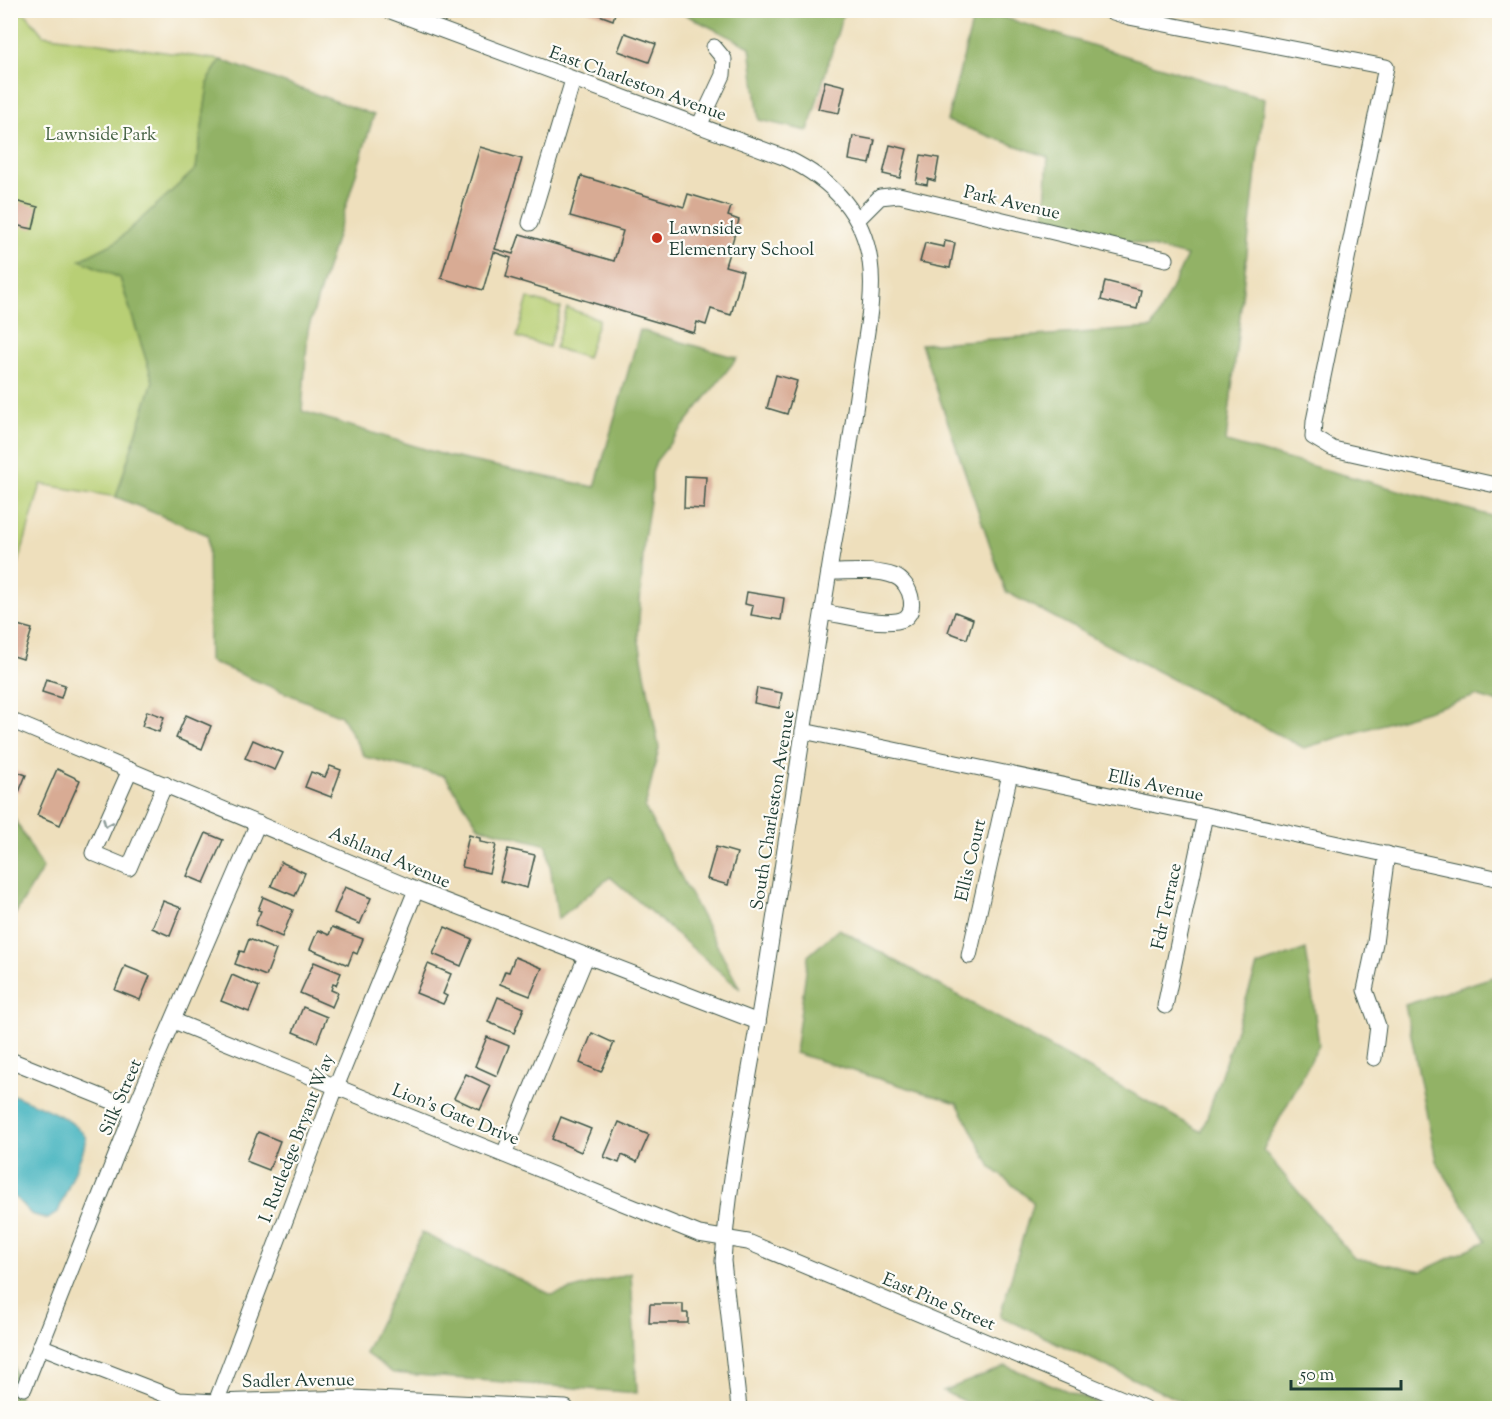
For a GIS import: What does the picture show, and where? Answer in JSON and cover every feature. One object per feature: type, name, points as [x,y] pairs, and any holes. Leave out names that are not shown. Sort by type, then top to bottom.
[{"type":"street","name":"East Charleston Avenue","points":[[388,10],[786,158],[827,182],[842,198],[857,220]]},
{"type":"street","points":[[1107,10],[1129,17],[1173,17],[1386,67],[1312,437],[1333,449],[1500,486]]},
{"type":"street","points":[[699,126],[723,75],[724,59],[714,47]]},
{"type":"street","points":[[530,223],[573,80]]},
{"type":"street","name":"Park Avenue","points":[[857,220],[880,197],[899,195],[1166,259]]},
{"type":"street","name":"South Charleston Avenue","points":[[739,1408],[723,1261],[724,1238],[737,1134],[758,1023],[870,308],[870,261],[862,229],[857,220]]},
{"type":"street","points":[[823,612],[870,620],[897,621],[905,619],[912,608],[911,594],[904,582],[896,576],[884,573],[829,572]]},
{"type":"street","name":"Ashland Avenue","points":[[10,720],[416,890],[758,1023]]},
{"type":"street","name":"Ellis Avenue","points":[[804,731],[1500,879]]},
{"type":"street","points":[[130,770],[93,853],[129,868],[165,784]]},
{"type":"street","name":"Ellis Court","points":[[969,956],[1010,774]]},
{"type":"street","name":"Fdr Terrace","points":[[1165,1006],[1205,815]]},
{"type":"street","name":"Silk Street","points":[[24,1388],[134,1110],[258,823]]},
{"type":"street","points":[[1374,1058],[1378,1026],[1365,990],[1375,943],[1387,854]]},
{"type":"street","name":"I. Rutledge Bryant Way","points":[[216,1402],[336,1088],[416,890]]},
{"type":"street","points":[[504,1154],[586,957]]},
{"type":"street","name":"Lion's Gate Drive","points":[[174,1021],[699,1234],[724,1238]]},
{"type":"street","points":[[10,1060],[134,1110]]},
{"type":"street","name":"East Pine Street","points":[[724,1238],[748,1242],[1141,1407]]},
{"type":"street","name":"Sadler Avenue","points":[[40,1346],[179,1400],[216,1402],[352,1398],[566,1408]]},
{"type":"green space","name":"Lawnside Park","points":[[17,10],[27,15],[43,35],[221,60],[209,78],[196,169],[116,242],[81,260],[120,278],[153,381],[116,497],[41,484],[11,589],[10,11]]},
{"type":"green space","points":[[678,11],[844,11],[808,131],[759,120],[750,47]]},
{"type":"green space","points":[[975,11],[983,11],[1264,99],[1226,442],[1499,518],[1499,703],[1476,696],[1304,748],[1006,592],[921,344],[1152,328],[1187,256],[1044,220],[1048,157],[947,121]]},
{"type":"green space","points":[[221,60],[374,115],[308,330],[302,411],[447,456],[595,487],[640,330],[737,358],[656,461],[652,473],[652,489],[644,539],[638,636],[659,748],[645,808],[740,989],[610,877],[558,919],[547,845],[479,827],[445,776],[365,757],[341,716],[209,661],[208,535],[116,497],[153,381],[120,278],[80,260],[116,242],[196,169],[209,78]]},
{"type":"green space","points":[[528,298],[561,308],[549,347],[517,337]]},
{"type":"green space","points":[[567,308],[599,319],[587,358],[555,348]]},
{"type":"green space","points":[[11,813],[43,868],[11,921]]},
{"type":"green space","points":[[839,929],[1202,1132],[1257,966],[1306,949],[1319,1045],[1263,1150],[1354,1258],[1422,1271],[1486,1241],[1436,1161],[1405,1005],[1499,975],[1499,1408],[1195,1408],[1000,1316],[1033,1202],[991,1167],[957,1103],[795,1053],[808,956]]},
{"type":"green space","points":[[422,1233],[552,1295],[631,1273],[637,1393],[393,1373],[365,1353]]},
{"type":"green space","points":[[10,1353],[12,1356],[21,1408],[11,1408]]},
{"type":"green space","points":[[1006,1366],[1109,1408],[1054,1408],[1034,1397],[996,1408],[977,1408],[943,1391]]},
{"type":"water","points":[[11,1094],[62,1117],[80,1130],[86,1138],[58,1212],[48,1219],[31,1214],[11,1193]]},
{"type":"building","points":[[586,10],[616,10],[613,20]]},
{"type":"building","points":[[625,33],[656,44],[649,62],[618,51]]},
{"type":"building","points":[[825,81],[845,86],[839,113],[818,109]]},
{"type":"building","points":[[853,136],[875,140],[870,164],[849,160]]},
{"type":"building","points":[[890,145],[907,149],[900,178],[883,174]]},
{"type":"building","points":[[480,147],[522,159],[495,249],[513,254],[520,234],[614,261],[623,231],[570,216],[581,176],[684,207],[688,194],[731,207],[728,216],[739,220],[725,266],[743,271],[731,315],[711,309],[706,325],[697,322],[694,333],[506,277],[511,258],[494,252],[483,290],[441,278]]},
{"type":"building","points":[[921,155],[939,158],[935,181],[928,179],[927,185],[916,183]]},
{"type":"building","points":[[15,201],[38,207],[33,229],[10,224]]},
{"type":"building","points":[[945,241],[955,243],[950,268],[920,262],[925,243],[944,247]]},
{"type":"building","points":[[1105,281],[1141,290],[1137,309],[1101,300]]},
{"type":"building","points":[[776,375],[797,381],[787,414],[767,408]]},
{"type":"building","points":[[685,476],[706,477],[704,509],[684,508]]},
{"type":"building","points":[[747,592],[784,598],[781,620],[751,615],[753,606],[745,604]]},
{"type":"building","points":[[955,612],[973,619],[967,639],[948,632]]},
{"type":"building","points":[[10,623],[32,629],[23,659],[10,655]]},
{"type":"building","points":[[46,679],[65,685],[61,698],[42,692]]},
{"type":"building","points":[[757,688],[782,693],[779,708],[754,703]]},
{"type":"building","points":[[147,711],[164,717],[159,732],[142,726]]},
{"type":"building","points":[[186,715],[211,726],[202,749],[176,738]]},
{"type":"building","points":[[253,740],[283,753],[275,770],[245,758]]},
{"type":"building","points":[[330,766],[341,770],[331,797],[305,787],[311,772],[325,777]]},
{"type":"building","points":[[10,769],[26,775],[19,792],[10,789]]},
{"type":"building","points":[[57,769],[80,780],[60,825],[37,815]]},
{"type":"building","points":[[206,833],[223,840],[204,883],[187,876]]},
{"type":"building","points":[[469,835],[480,838],[480,842],[496,845],[489,873],[462,867]]},
{"type":"building","points":[[716,847],[737,853],[728,885],[707,879]]},
{"type":"building","points":[[508,849],[535,855],[527,888],[500,881]]},
{"type":"building","points":[[281,862],[305,873],[295,896],[271,886]]},
{"type":"building","points":[[345,887],[371,898],[360,924],[334,913]]},
{"type":"building","points":[[263,897],[293,910],[282,937],[255,925],[261,911],[258,910]]},
{"type":"building","points":[[163,901],[181,908],[170,936],[152,928]]},
{"type":"building","points":[[332,927],[363,939],[357,954],[353,952],[348,965],[310,949],[318,930],[329,935]]},
{"type":"building","points":[[445,927],[472,939],[461,966],[433,954]]},
{"type":"building","points":[[249,939],[276,950],[266,976],[235,964],[240,951],[244,952]]},
{"type":"building","points":[[515,957],[542,968],[530,996],[500,984],[505,971],[509,972]]},
{"type":"building","points":[[314,962],[341,973],[331,990],[338,993],[332,1007],[300,993]]},
{"type":"building","points":[[428,964],[451,974],[443,994],[447,996],[443,1004],[416,993]]},
{"type":"building","points":[[125,966],[150,976],[140,1000],[115,990]]},
{"type":"building","points":[[232,975],[259,987],[249,1012],[221,1001]]},
{"type":"building","points":[[498,997],[524,1008],[514,1033],[488,1022]]},
{"type":"building","points":[[303,1007],[327,1017],[317,1042],[293,1032]]},
{"type":"building","points":[[592,1033],[614,1043],[601,1072],[580,1063]]},
{"type":"building","points":[[487,1037],[509,1046],[497,1076],[475,1066]]},
{"type":"building","points":[[466,1074],[491,1086],[480,1110],[454,1098]]},
{"type":"building","points":[[561,1117],[591,1129],[581,1152],[552,1139]]},
{"type":"building","points":[[619,1122],[649,1135],[637,1162],[622,1155],[619,1163],[604,1157]]},
{"type":"building","points":[[258,1132],[280,1141],[269,1170],[246,1161]]},
{"type":"building","points":[[650,1304],[683,1304],[683,1313],[688,1313],[688,1323],[649,1323]]},
{"type":"place","name":"Lawnside Elementary School","points":[[657,238]]}]
